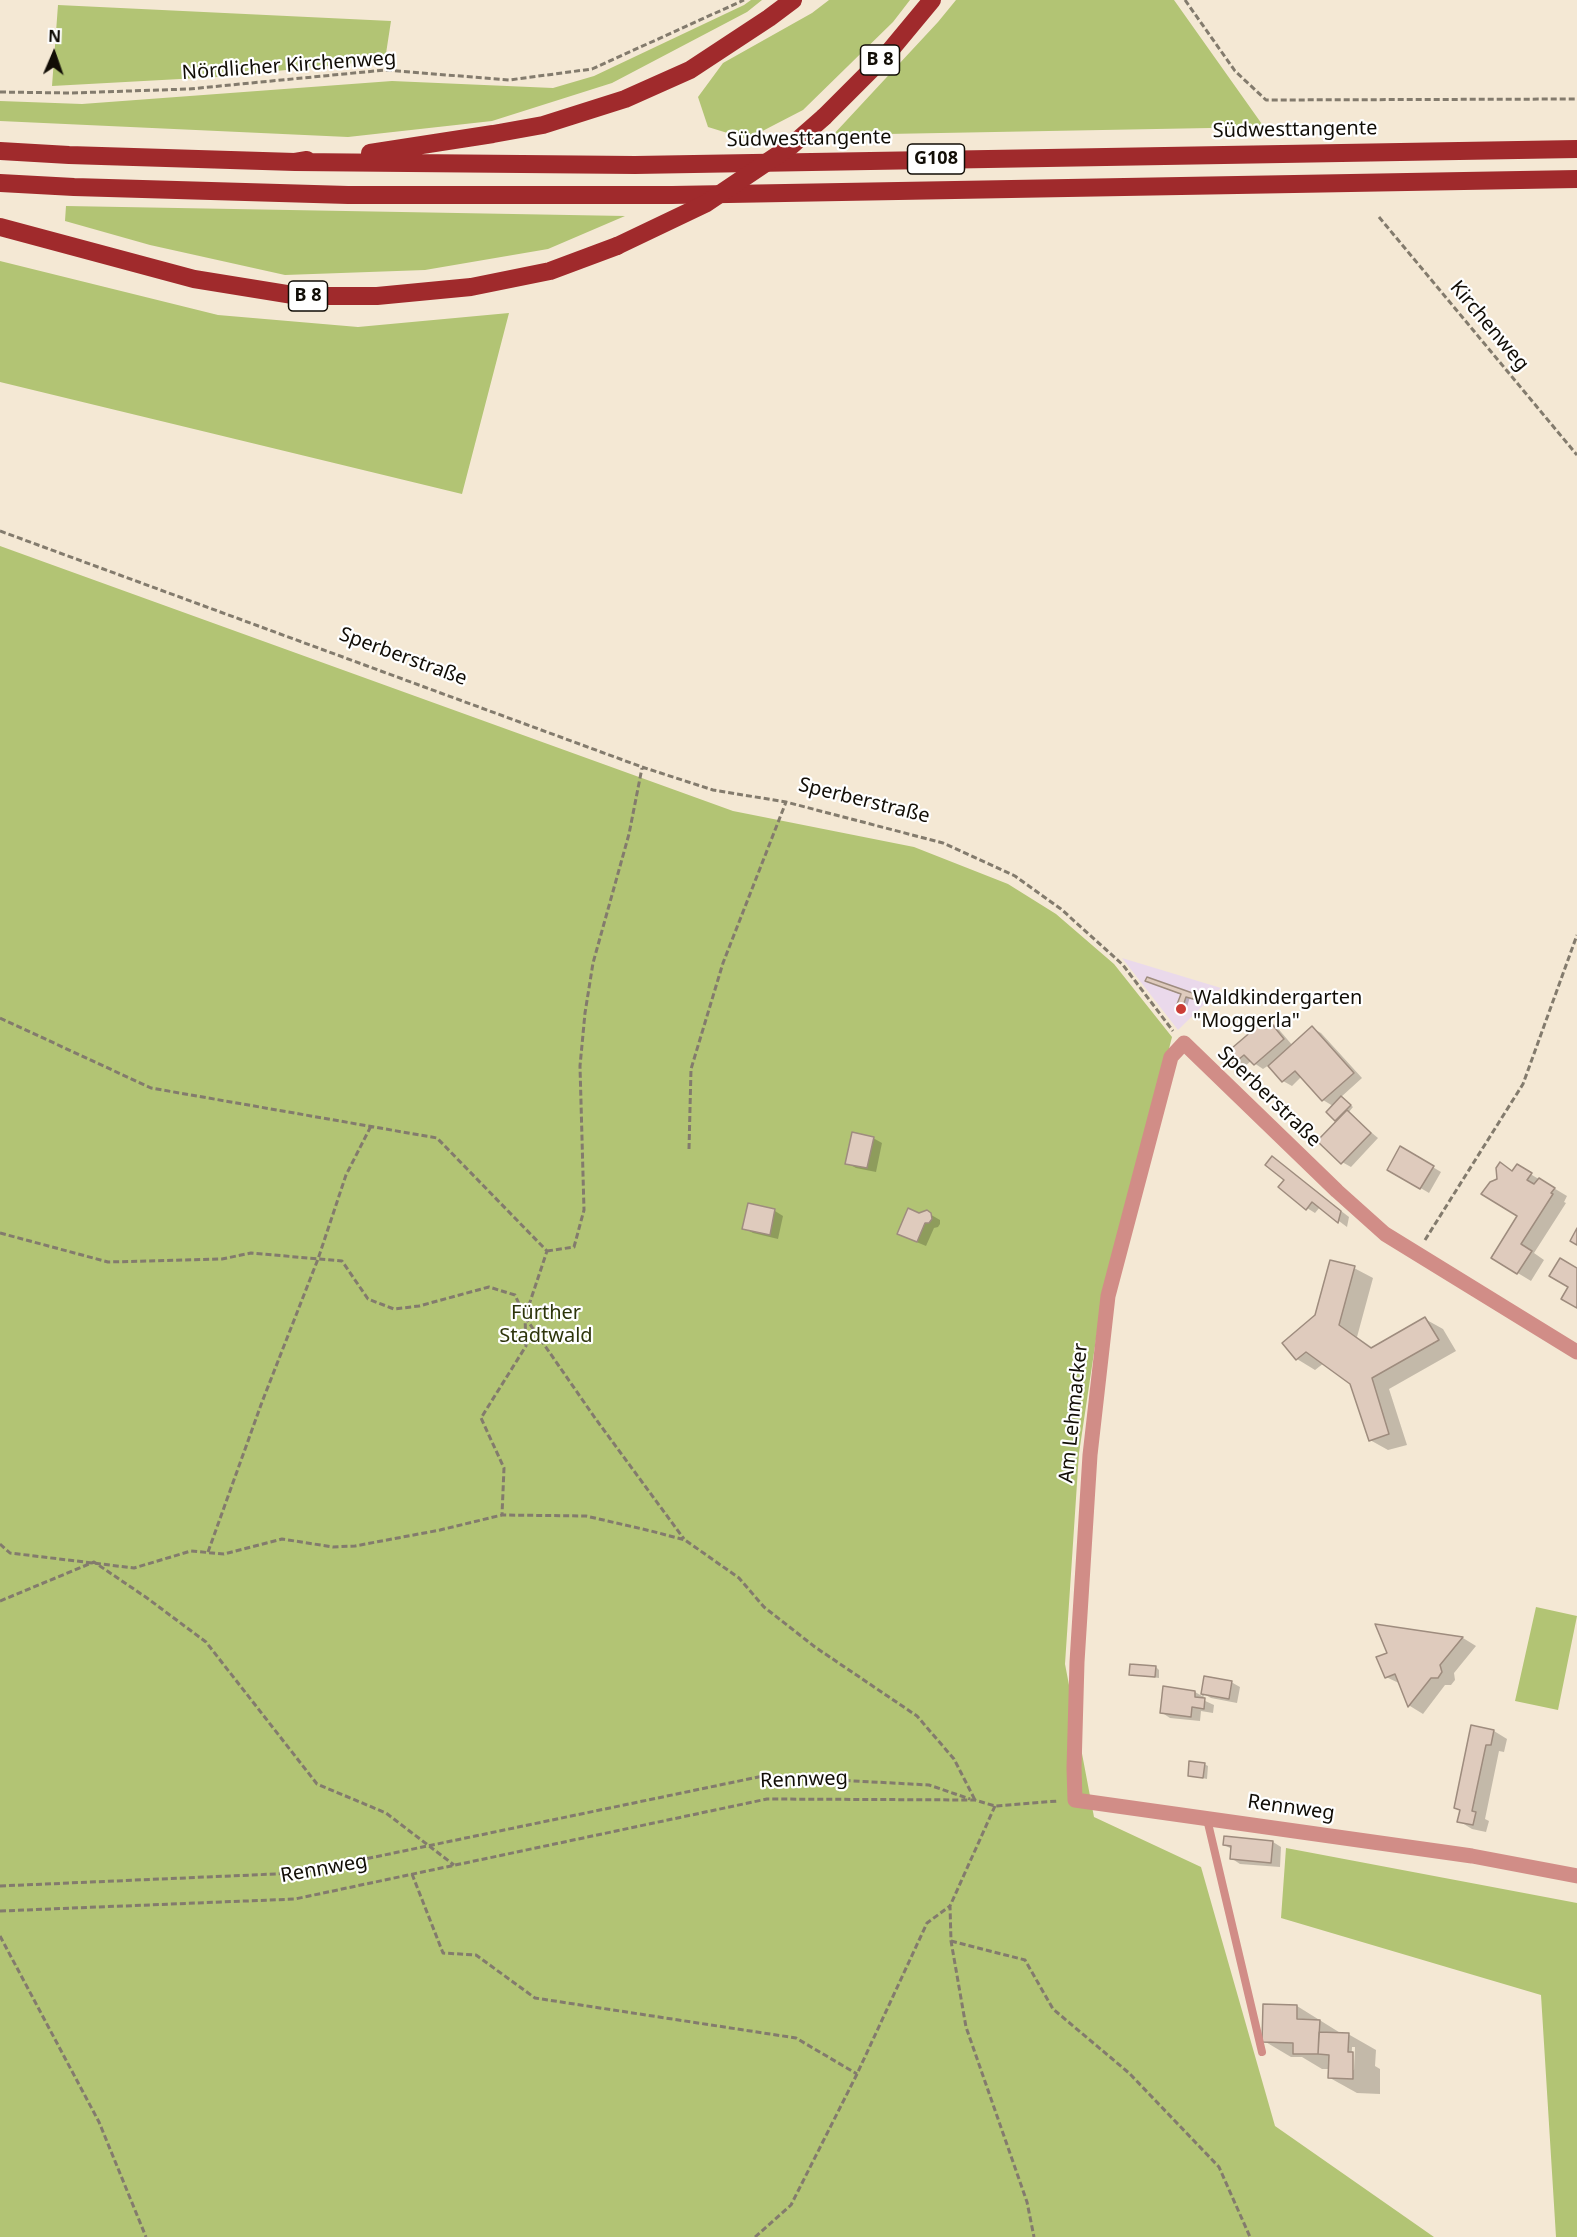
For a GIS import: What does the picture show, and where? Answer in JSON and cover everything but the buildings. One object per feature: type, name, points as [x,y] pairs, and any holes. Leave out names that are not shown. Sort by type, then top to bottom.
[{"type":"highway","points":[[0,151],[295,162],[411,148],[543,125],[625,99],[690,69],[770,18],[793,0]]},
{"type":"highway","name":"B 8","points":[[0,227],[194,279],[299,296],[377,296],[471,287],[550,271],[617,246],[705,204],[791,146],[824,117],[888,53],[932,0]]},
{"type":"highway","name":"Südwesttangente","points":[[295,162],[635,165],[1577,148]]},
{"type":"highway","name":"G108","points":[[0,183],[348,195],[672,195],[1577,179]]},
{"type":"street","name":"Sperberstraße","points":[[1184,1043],[1337,1191],[1386,1233],[1577,1352]]},
{"type":"street","name":"Am Lehmacker","points":[[1075,1800],[1077,1662],[1090,1455],[1108,1296],[1171,1057],[1184,1043]]},
{"type":"street","name":"Rennweg","points":[[1075,1800],[1473,1856],[1577,1876]]},
{"type":"lane","points":[[1206,1817],[1262,2052]]},
{"type":"path","name":"Nördlicher Kirchenweg","points":[[0,92],[70,93],[189,89],[386,70],[509,80],[592,69],[744,0]]},
{"type":"path","points":[[1185,0],[1235,71],[1266,100],[1577,99]]},
{"type":"path","name":"Kirchenweg","points":[[1379,217],[1577,455]]},
{"type":"path","name":"Sperberstraße","points":[[0,531],[642,767],[713,790],[786,802],[943,843],[1015,876],[1061,909],[1124,965],[1165,1022],[1184,1043]]},
{"type":"path","points":[[547,1251],[574,1247],[584,1210],[580,1066],[585,1014],[593,963],[629,834],[642,767]]},
{"type":"path","points":[[689,1149],[691,1069],[723,963],[786,802]]},
{"type":"path","points":[[1416,1253],[1523,1084],[1577,935]]},
{"type":"path","points":[[0,1018],[152,1088],[437,1138],[547,1251]]},
{"type":"path","points":[[208,1552],[262,1402],[318,1259],[346,1175],[371,1126]]},
{"type":"path","points":[[0,1233],[108,1262],[222,1259],[251,1253],[342,1261],[368,1299],[394,1309],[419,1306],[489,1287],[515,1295],[525,1317],[595,1418],[685,1540],[739,1578],[764,1606],[815,1647],[917,1716],[954,1759],[975,1800]]},
{"type":"path","points":[[502,1515],[504,1468],[481,1418],[526,1346],[525,1317],[547,1251]]},
{"type":"path","points":[[0,1544],[10,1553],[134,1568],[191,1551],[224,1554],[282,1539],[333,1547],[355,1546],[440,1530],[502,1515],[586,1516],[685,1540]]},
{"type":"path","points":[[0,1600],[94,1562]]},
{"type":"path","points":[[94,1562],[206,1642],[316,1784],[386,1813],[454,1864]]},
{"type":"path","points":[[0,1886],[298,1873],[763,1776],[928,1785],[975,1800]]},
{"type":"path","name":"Rennweg","points":[[0,1911],[295,1899],[767,1799],[975,1800],[995,1806],[1075,1800]]},
{"type":"path","points":[[995,1806],[950,1906],[951,1941],[966,2027],[1027,2202],[1034,2237]]},
{"type":"path","points":[[412,1874],[443,1953],[476,1954],[535,1998],[796,2038],[858,2074]]},
{"type":"path","points":[[755,2237],[791,2205],[858,2074],[927,1923],[950,1906]]},
{"type":"path","points":[[0,1936],[99,2122],[146,2237]]},
{"type":"path","points":[[951,1941],[1024,1960],[1053,2009],[1129,2073],[1219,2167],[1250,2237]]},
{"type":"shaded area","name":"Waldkindergarten \"Moggerla\"","points":[[1122,958],[1221,988],[1178,1030]]},
{"type":"green space","points":[[751,0],[762,0],[747,12],[612,83],[492,121],[348,137],[0,121],[0,101],[82,104],[392,81],[553,88],[594,76]]},
{"type":"green space","points":[[829,0],[910,0],[893,22],[803,110],[747,139],[708,127],[698,97],[723,63],[812,13]]},
{"type":"green space","points":[[956,0],[1174,0],[1264,127],[833,135]]},
{"type":"green space","points":[[58,5],[391,21],[385,60],[217,77],[52,86]]},
{"type":"green space","points":[[66,206],[625,216],[548,249],[425,270],[285,275],[150,245],[65,221]]},
{"type":"green space","points":[[0,261],[218,315],[358,327],[509,313],[462,494],[0,382]]},
{"type":"green space","name":"Fürther Stadtwald","points":[[0,546],[733,811],[914,847],[1008,884],[1056,914],[1114,964],[1172,1037],[1098,1326],[1079,1453],[1065,1664],[1094,1817],[1201,1867],[1275,2126],[1434,2237],[0,2237]]},
{"type":"green space","points":[[1536,1607],[1577,1616],[1558,1710],[1515,1701]]},
{"type":"green space","points":[[1286,1848],[1577,1903],[1577,2237],[1556,2237],[1541,1995],[1281,1918]]},
{"type":"place","name":"Waldkindergarten \"Moggerla\"","points":[[1181,1009]]}]
